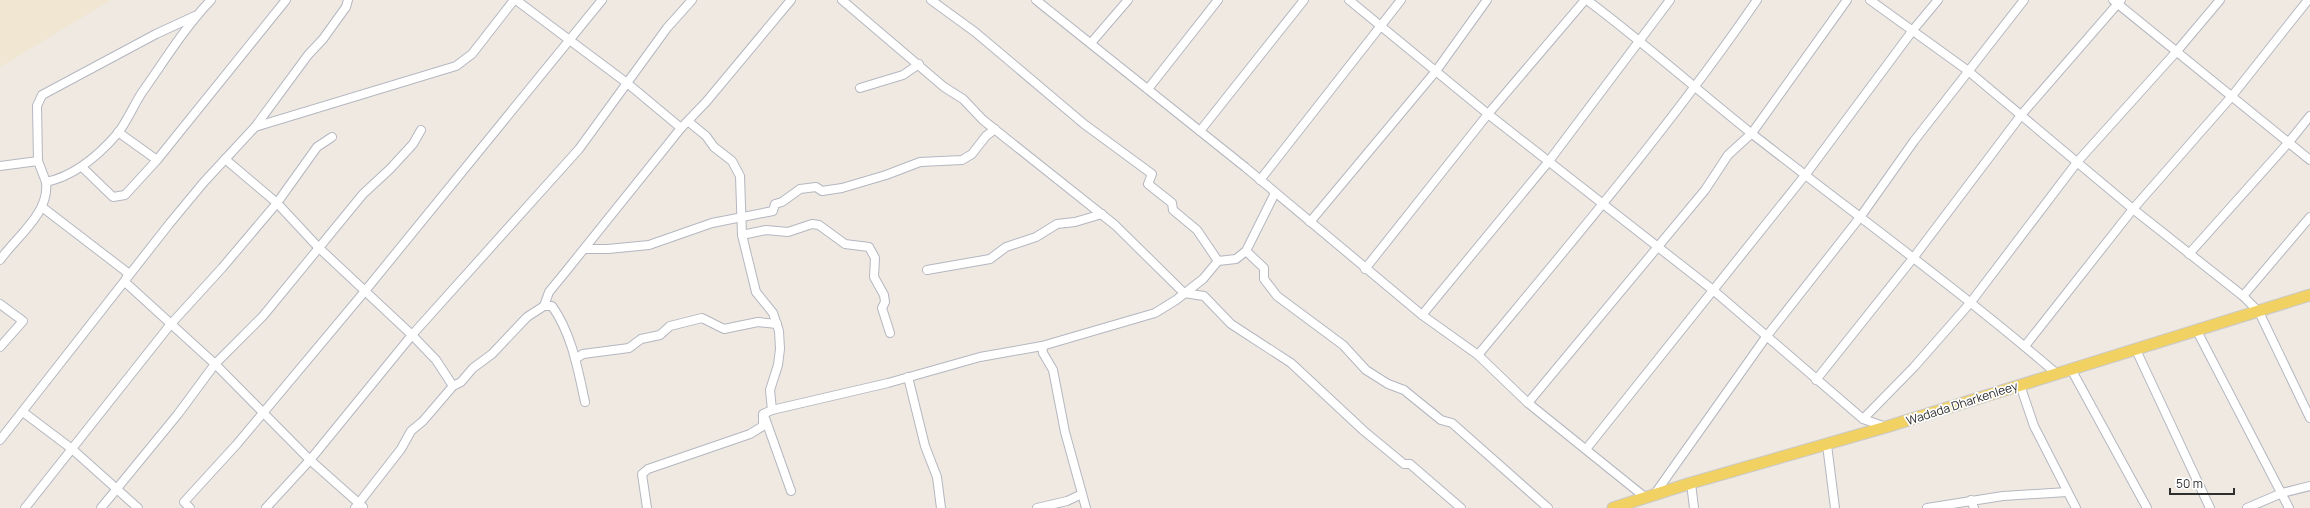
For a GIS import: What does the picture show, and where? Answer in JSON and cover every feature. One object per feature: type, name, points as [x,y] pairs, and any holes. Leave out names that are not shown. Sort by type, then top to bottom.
[{"type":"main road","name":"Wadada Dharkenleey","points":[[1613,508],[1691,483],[1886,427],[2020,384],[2136,350],[2310,295]]},
{"type":"street","points":[[46,182],[61,179],[82,167],[118,132],[143,92],[196,16],[211,0]]},
{"type":"street","points":[[82,167],[113,197],[125,195],[157,160],[286,0]]},
{"type":"street","points":[[0,440],[170,223],[225,159],[255,127],[308,55],[323,39],[346,7],[348,0]]},
{"type":"street","points":[[255,127],[456,66],[472,54],[515,0],[627,83],[681,128]]},
{"type":"street","points":[[190,508],[184,502],[263,413],[570,41],[602,0]]},
{"type":"street","points":[[266,508],[310,460],[412,335],[579,149],[667,28],[692,0]]},
{"type":"street","points":[[544,306],[549,292],[586,249],[681,128],[689,122],[791,0]]},
{"type":"street","points":[[842,0],[919,64],[944,87],[963,99],[972,111],[1102,214],[1184,293],[1204,296],[1231,324],[1290,363],[1364,431],[1404,464],[1410,464],[1461,508]]},
{"type":"street","points":[[931,0],[975,32],[1084,124],[1152,174],[1148,184],[1172,203],[1173,210],[1197,230],[1218,261]]},
{"type":"street","points":[[1037,0],[1260,180],[1422,315],[1478,355],[1528,403],[1650,496],[1766,337],[1861,216],[1967,70],[2024,0]]},
{"type":"street","points":[[1091,43],[1128,0]]},
{"type":"street","points":[[1148,89],[1218,0]]},
{"type":"street","points":[[1200,131],[1304,0]]},
{"type":"street","points":[[1349,0],[1488,114],[1713,290],[1863,419],[1886,427]]},
{"type":"street","points":[[1260,180],[1304,122],[1402,0]]},
{"type":"street","points":[[1310,222],[1436,70],[1487,0]]},
{"type":"street","points":[[1365,269],[1488,114],[1586,0],[1640,40],[1695,88],[1752,133],[1971,302],[2025,346],[2056,374]]},
{"type":"street","points":[[1422,315],[1549,161],[1670,0]]},
{"type":"street","points":[[1478,355],[1695,88],[1757,0]]},
{"type":"street","points":[[1528,403],[1705,190],[1728,155],[1752,133],[1848,0]]},
{"type":"street","points":[[1870,0],[1967,70],[2022,114],[2133,209],[2242,296],[2259,312],[2310,418]]},
{"type":"street","points":[[1587,448],[1806,174],[1913,30],[1938,0]]},
{"type":"street","points":[[1863,419],[1914,367],[1971,302],[2078,161],[2177,51],[2220,0]]},
{"type":"street","points":[[2025,346],[2133,209],[2232,96],[2308,0]]},
{"type":"street","points":[[1816,380],[1914,257],[2022,114],[2117,1],[2310,160]]},
{"type":"street","points":[[1,258],[42,207],[47,192],[46,182],[38,161],[37,106],[42,95],[156,34],[196,16]]},
{"type":"street","points":[[860,88],[903,75],[919,64]]},
{"type":"street","points":[[2189,254],[2289,142],[2310,116]]},
{"type":"street","points":[[689,122],[706,136],[714,147],[732,160],[740,176],[743,219],[742,235],[756,292],[773,313],[777,324],[780,349],[770,390],[772,410]]},
{"type":"street","points":[[586,249],[616,249],[649,245],[675,238],[712,224],[743,219],[749,216],[773,211],[775,204],[782,202],[800,189],[816,187],[822,191],[842,188],[886,175],[920,162],[962,160],[972,154],[995,129]]},
{"type":"street","points":[[101,508],[178,414],[215,364],[263,316],[318,247],[354,208],[363,194],[401,159],[413,144],[421,130]]},
{"type":"street","points":[[118,132],[157,160]]},
{"type":"street","points":[[25,508],[170,325],[222,268],[277,203],[317,147],[332,137]]},
{"type":"street","points":[[225,159],[277,203],[318,247],[412,335],[436,360],[453,386]]},
{"type":"street","points":[[0,166],[38,161]]},
{"type":"street","points":[[763,414],[772,410],[844,395],[980,358],[1042,346],[1155,313],[1203,278],[1218,261],[1236,259],[1246,251],[1249,241],[1275,193]]},
{"type":"street","points":[[42,207],[128,273],[125,282]]},
{"type":"street","points":[[927,270],[990,259],[1006,247],[1036,237],[1056,224],[1075,222],[1102,214]]},
{"type":"street","points":[[2242,296],[2310,217]]},
{"type":"street","points":[[742,235],[766,230],[788,232],[812,224],[818,225],[844,244],[869,247],[874,258],[874,277],[884,295],[885,302],[882,308],[890,333]]},
{"type":"street","points":[[1246,251],[1264,268],[1264,279],[1277,296],[1343,345],[1366,370],[1388,384],[1404,390],[1441,420],[1452,423],[1548,508]]},
{"type":"street","points":[[125,282],[170,325],[215,364],[310,460],[360,507],[401,449],[410,431],[423,421],[453,386],[461,382],[473,368],[492,354],[527,317],[544,306],[552,306],[557,313],[575,359],[585,402]]},
{"type":"street","points":[[0,304],[23,321],[0,347]]},
{"type":"street","points":[[575,359],[583,354],[629,348],[641,339],[660,335],[670,326],[702,318],[724,329],[758,322],[777,324]]},
{"type":"street","points":[[2197,331],[2289,508]]},
{"type":"street","points":[[1042,346],[1043,353],[1053,370],[1066,432],[1086,508]]},
{"type":"street","points":[[2136,350],[2210,508]]},
{"type":"street","points":[[2071,369],[2147,508]]},
{"type":"street","points":[[908,377],[925,446],[937,477],[941,508]]},
{"type":"street","points":[[2020,384],[2034,426],[2076,508]]},
{"type":"street","points":[[22,412],[72,449],[138,508]]},
{"type":"street","points":[[763,414],[791,491]]},
{"type":"street","points":[[647,508],[642,483],[642,474],[648,468],[750,434],[763,426],[763,414]]},
{"type":"street","points":[[1827,445],[1835,508]]},
{"type":"street","points":[[1691,483],[1694,508]]},
{"type":"street","points":[[2247,508],[2282,493],[2310,486]]},
{"type":"street","points":[[1927,508],[1972,504],[2044,492],[2067,492]]},
{"type":"street","points":[[1037,508],[1067,501],[1082,494]]},
{"type":"shaded area","points":[[0,0],[111,0],[0,67]]}]
